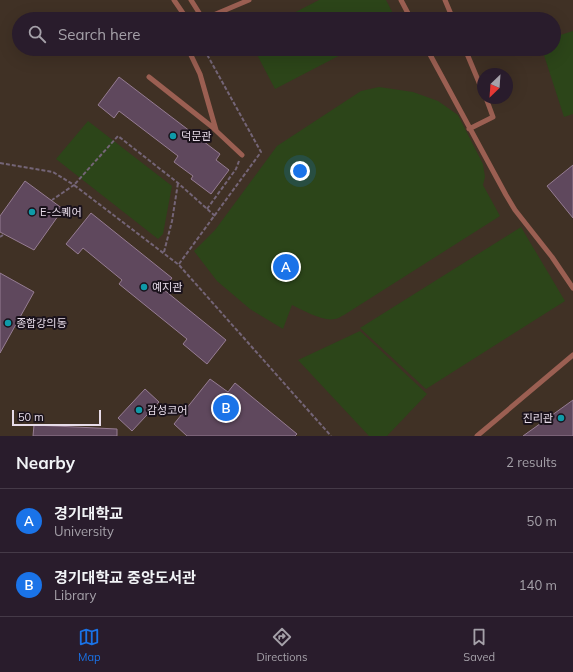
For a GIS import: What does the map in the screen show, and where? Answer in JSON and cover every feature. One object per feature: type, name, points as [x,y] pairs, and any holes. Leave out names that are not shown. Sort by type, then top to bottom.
[{"type":"lane","points":[[174,0],[182,12]]},
{"type":"lane","points":[[191,0],[199,12]]},
{"type":"lane","points":[[220,12],[249,0]]},
{"type":"lane","points":[[401,0],[407,12]]},
{"type":"lane","points":[[445,0],[450,12]]},
{"type":"lane","points":[[191,56],[200,74],[216,131]]},
{"type":"lane","points":[[431,56],[469,130],[515,210],[552,256],[573,288]]},
{"type":"lane","points":[[468,56],[477,78]]},
{"type":"lane","points":[[149,77],[216,131],[242,155]]},
{"type":"lane","points":[[469,130],[493,117],[488,104]]},
{"type":"lane","points":[[477,436],[573,355]]},
{"type":"path","points":[[179,265],[261,152],[208,56]]},
{"type":"path","points":[[52,200],[74,184],[118,136],[178,183],[215,216]]},
{"type":"path","points":[[0,163],[53,172],[74,184],[164,252],[179,265],[331,436]]},
{"type":"path","points":[[207,209],[236,169]]},
{"type":"path","points":[[164,252],[172,221],[178,183]]},
{"type":"shaded area","points":[[0,0],[573,0],[573,436],[0,436]]},
{"type":"green space","points":[[319,0],[386,0],[392,12],[296,12]]},
{"type":"green space","points":[[573,31],[573,114],[564,117],[544,56],[561,56],[561,35]]},
{"type":"green space","points":[[258,56],[339,56],[275,89]]},
{"type":"green space","points":[[379,87],[413,92],[438,101],[458,115],[483,164],[485,177],[483,185],[500,216],[337,319],[325,319],[292,305],[283,329],[250,309],[217,281],[194,251],[215,230],[277,146],[361,91]]},
{"type":"green space","points":[[88,121],[172,186],[163,234],[158,239],[56,159]]},
{"type":"green space","points":[[521,227],[565,301],[426,389],[360,328]]},
{"type":"green space","points":[[360,331],[427,394],[387,436],[369,436],[298,360]]},
{"type":"building","name":"덕문관","points":[[119,77],[220,154],[216,160],[229,170],[211,194],[191,179],[193,176],[174,162],[178,156],[119,111],[114,118],[98,105]]},
{"type":"building","points":[[573,165],[573,218],[547,186]]},
{"type":"building","name":"E-스퀘어","points":[[25,181],[63,209],[34,250],[0,232],[0,216]]},
{"type":"building","name":"예지관","points":[[91,213],[172,278],[163,289],[226,340],[207,364],[183,344],[187,339],[119,284],[122,280],[83,248],[78,254],[66,244]]},
{"type":"building","name":"종합강의동","points":[[0,273],[34,292],[0,353]]},
{"type":"building","points":[[210,379],[228,392],[235,383],[297,434],[295,436],[187,436],[174,424]]},
{"type":"building","name":"감성코어","points":[[145,389],[159,402],[132,431],[118,418]]},
{"type":"building","name":"진리관","points":[[573,400],[573,436],[523,436]]},
{"type":"building","points":[[34,425],[117,429],[117,436],[33,436]]},
{"type":"place","name":"덕문관","points":[[173,136]]},
{"type":"place","name":"E-스퀘어","points":[[32,212]]},
{"type":"place","name":"경기대학교","points":[[286,267]]},
{"type":"place","name":"예지관","points":[[144,287]]},
{"type":"place","name":"종합강의동","points":[[8,323]]},
{"type":"place","name":"경기대학교 중앙도서관","points":[[226,408]]},
{"type":"place","name":"감성코어","points":[[139,410]]},
{"type":"place","name":"진리관","points":[[561,418]]}]
